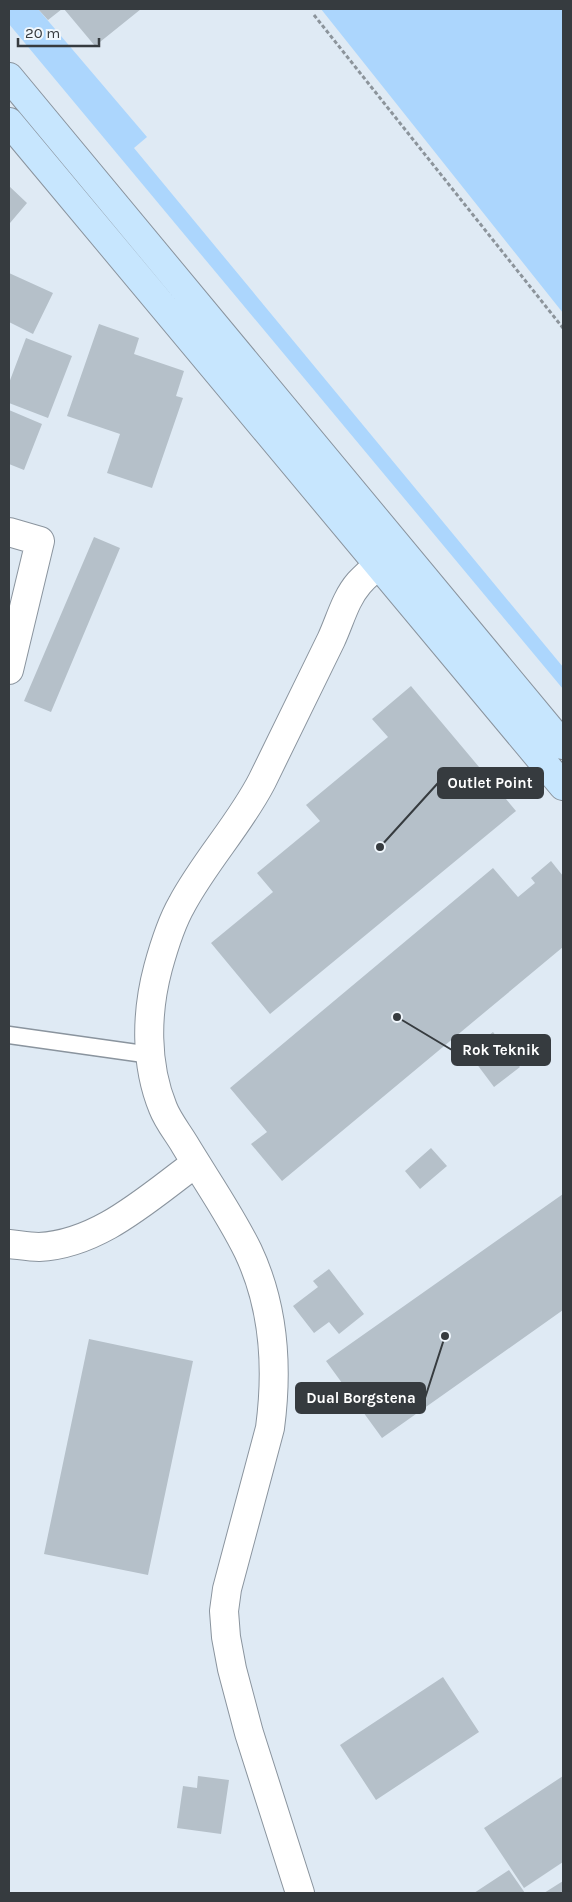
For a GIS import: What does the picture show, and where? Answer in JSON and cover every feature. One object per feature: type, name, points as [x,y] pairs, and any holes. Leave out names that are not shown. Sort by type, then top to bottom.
[{"type":"main road","points":[[9,77],[388,556],[563,786]]},
{"type":"main road","points":[[9,122],[388,556],[563,746]]},
{"type":"street","points":[[9,532],[40,541],[9,670]]},
{"type":"street","points":[[300,1893],[246,1724],[232,1669],[226,1637],[224,1611],[227,1590],[270,1428],[274,1401],[274,1374],[270,1320],[260,1283],[248,1252],[222,1203],[163,1109],[153,1072],[149,1033],[157,971],[167,939],[182,904],[260,785],[348,600],[358,584],[388,556]]},
{"type":"street","points":[[9,1244],[38,1247],[64,1244],[87,1237],[113,1223],[196,1163]]},
{"type":"lane","points":[[9,1035],[151,1055]]},
{"type":"path","points":[[314,15],[563,328]]},
{"type":"shaded area","points":[[9,9],[38,9],[147,137],[134,148],[563,667],[563,689],[9,24]]},
{"type":"shaded area","points":[[321,9],[563,9],[563,313]]},
{"type":"building","points":[[38,9],[62,9],[48,20]]},
{"type":"building","points":[[64,9],[141,9],[95,46]]},
{"type":"building","points":[[9,186],[27,203],[10,223],[9,222]]},
{"type":"building","points":[[9,273],[53,293],[33,334],[9,322]]},
{"type":"building","points":[[99,324],[139,338],[134,354],[184,371],[176,396],[183,398],[152,488],[107,473],[120,434],[67,416]]},
{"type":"building","points":[[26,338],[72,356],[48,418],[9,403],[9,383]]},
{"type":"building","points":[[9,410],[42,424],[24,470],[9,464]]},
{"type":"building","points":[[94,537],[120,548],[51,712],[24,701]]},
{"type":"building","points":[[411,686],[516,811],[270,1014],[211,943],[273,892],[257,873],[320,821],[306,805],[388,737],[372,719]]},
{"type":"building","points":[[551,861],[563,876],[563,947],[282,1181],[251,1144],[267,1132],[230,1088],[493,868],[518,897],[535,883],[531,878]]},
{"type":"building","points":[[493,1032],[520,1067],[494,1087],[467,1051]]},
{"type":"building","points":[[431,1148],[447,1166],[420,1189],[405,1171]]},
{"type":"building","points":[[563,1194],[563,1310],[382,1438],[326,1361]]},
{"type":"building","points":[[329,1269],[364,1314],[339,1334],[329,1322],[314,1333],[293,1306],[318,1287],[313,1281]]},
{"type":"building","points":[[89,1339],[193,1361],[148,1575],[44,1554]]},
{"type":"building","points":[[443,1677],[479,1732],[376,1800],[340,1745]]},
{"type":"building","points":[[198,1776],[229,1780],[221,1834],[177,1828],[183,1786],[197,1788]]},
{"type":"building","points":[[563,1776],[563,1862],[524,1888],[484,1828]]},
{"type":"building","points":[[509,1870],[525,1893],[474,1893]]},
{"type":"building","points":[[563,1881],[563,1893],[544,1893]]},
{"type":"place","name":"Outlet Point","points":[[380,847]]},
{"type":"place","name":"Rok Teknik","points":[[397,1017]]},
{"type":"place","name":"Dual Borgstena","points":[[445,1336]]}]
